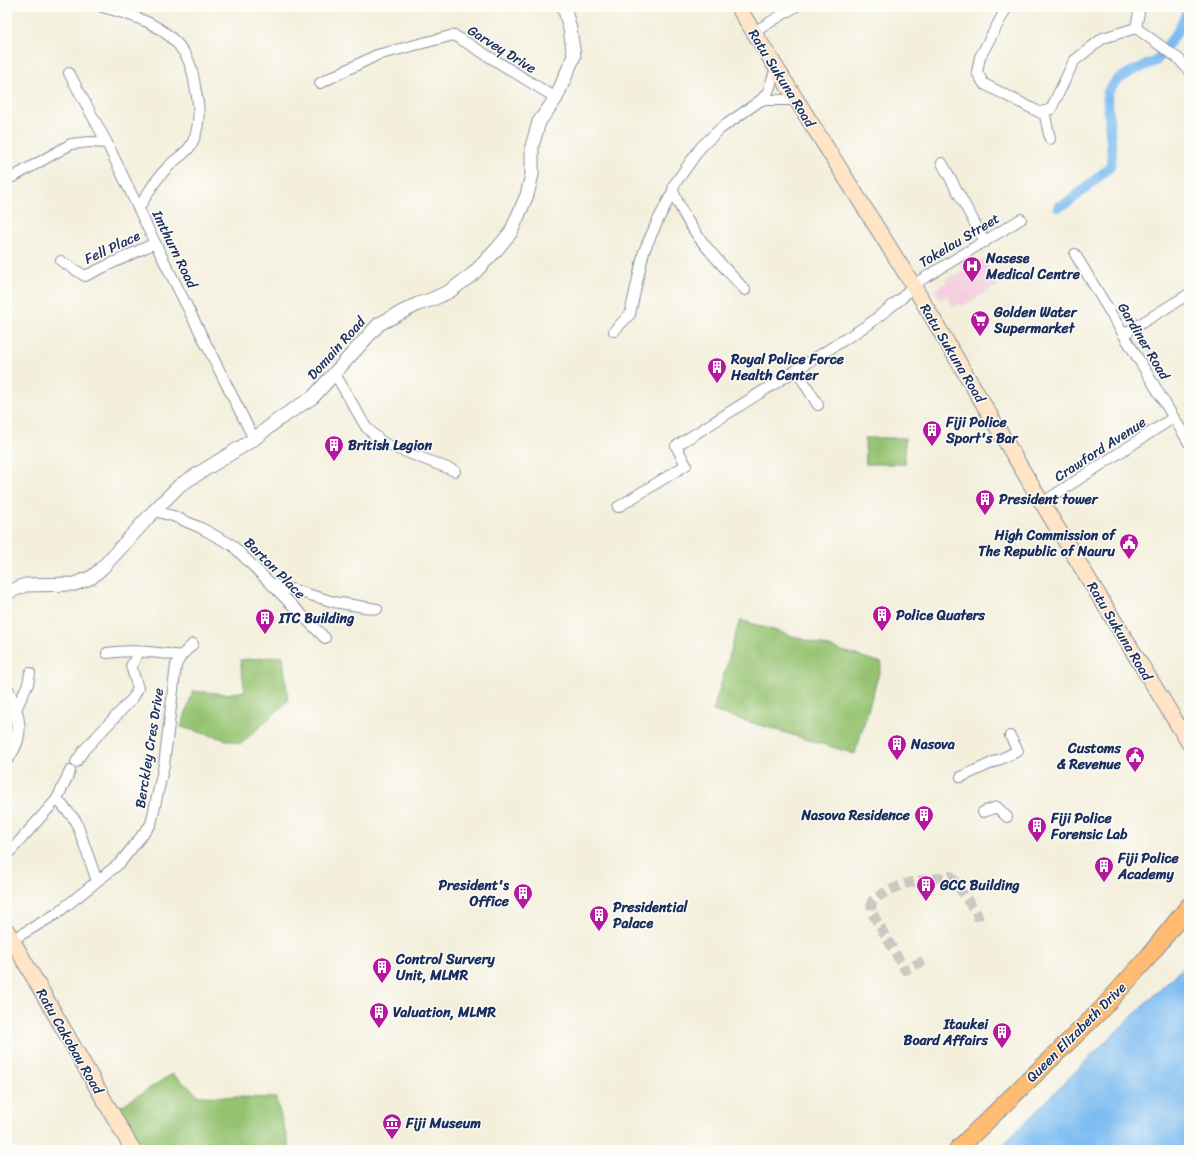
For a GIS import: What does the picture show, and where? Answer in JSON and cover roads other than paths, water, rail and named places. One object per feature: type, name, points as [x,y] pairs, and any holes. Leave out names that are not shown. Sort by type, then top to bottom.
[{"type":"main road","name":"Ratu Sukuna Road","points":[[738,7],[913,285],[1042,503],[1189,743]]},
{"type":"main road","name":"Queen Elizabeth Drive","points":[[957,1150],[1100,1011],[1144,962],[1189,906]]},
{"type":"main road","name":"Ratu Cakobau Road","points":[[9,936],[133,1150]]},
{"type":"street","points":[[102,7],[125,13],[152,24],[170,37],[185,54],[198,99],[198,124],[191,144],[187,150],[169,165],[153,184],[139,208]]},
{"type":"street","name":"Domain Road","points":[[7,593],[25,585],[75,584],[92,577],[104,567],[154,511],[180,485],[254,439],[279,419],[313,397],[379,324],[410,307],[450,291],[473,274],[511,232],[527,195],[532,175],[532,146],[539,122],[556,98],[574,56],[570,29],[564,7]]},
{"type":"street","points":[[754,32],[795,7]]},
{"type":"street","points":[[1007,7],[980,57],[976,72],[984,84],[1041,113],[1051,109],[1074,61],[1103,38],[1136,28]]},
{"type":"street","points":[[1136,28],[1140,7]]},
{"type":"street","points":[[1136,28],[1169,52],[1184,60],[1189,71]]},
{"type":"street","name":"Garvey Drive","points":[[320,83],[377,55],[454,35],[556,98]]},
{"type":"street","points":[[614,331],[630,314],[644,251],[652,231],[673,191],[674,185],[679,176],[701,147],[720,129],[761,100],[768,92],[776,68]]},
{"type":"street","name":"Imthurn Road","points":[[69,73],[107,143],[155,243],[254,439]]},
{"type":"street","points":[[761,100],[796,100]]},
{"type":"street","points":[[1044,111],[1050,139]]},
{"type":"street","points":[[13,178],[71,144],[90,142],[107,143]]},
{"type":"street","points":[[942,163],[985,242]]},
{"type":"street","points":[[673,191],[682,213],[697,237],[745,290]]},
{"type":"street","name":"Tokelau Street","points":[[618,507],[686,465],[676,446],[797,371],[869,324],[902,298],[913,285],[985,242],[1020,219]]},
{"type":"street","name":"Fell Place","points":[[61,261],[85,276],[155,243]]},
{"type":"street","name":"Gardiner Road","points":[[1075,254],[1189,443]]},
{"type":"street","points":[[1124,334],[1189,294]]},
{"type":"street","points":[[797,371],[818,405]]},
{"type":"street","points":[[335,374],[366,427],[383,443],[455,471]]},
{"type":"street","name":"Crawford Avenue","points":[[1042,503],[1173,418]]},
{"type":"street","name":"Barton Place","points":[[154,511],[173,516],[201,528],[232,545],[325,638]]},
{"type":"street","points":[[270,583],[334,602],[377,609]]},
{"type":"street","name":"Berckley Cres Drive","points":[[9,936],[56,914],[120,863],[151,824],[164,765],[176,665],[181,656],[193,644]]},
{"type":"street","points":[[107,652],[155,652],[181,656]]},
{"type":"street","points":[[76,762],[84,750],[133,698],[138,688],[131,666],[139,652]]},
{"type":"street","points":[[16,709],[28,684],[30,673]]},
{"type":"street","points":[[7,690],[16,709],[19,737],[7,758]]},
{"type":"street","points":[[961,777],[1018,751],[1010,736]]},
{"type":"street","points":[[7,855],[57,799],[70,771]]},
{"type":"street","points":[[57,799],[76,822],[97,881]]},
{"type":"street","points":[[983,812],[997,807],[1007,817]]},
{"type":"water","points":[[1189,962],[1189,1150],[998,1150],[1094,1053]]},
{"type":"waterway","points":[[1058,207],[1069,202],[1110,167],[1112,155],[1107,93],[1116,81],[1132,71],[1156,61],[1178,31],[1189,7]]},
{"type":"tunnel","points":[[923,961],[905,970],[871,911],[872,901],[891,889],[909,883],[951,876],[977,914],[979,920]]},
{"type":"place","name":"Nasese Medical Centre","points":[[972,283]]},
{"type":"place","name":"Golden Water Supermarket","points":[[980,337]]},
{"type":"place","name":"Royal Police Force Health Center","points":[[717,384]]},
{"type":"place","name":"Fiji Police Sport's Bar","points":[[932,447]]},
{"type":"place","name":"British Legion","points":[[334,462]]},
{"type":"place","name":"President tower","points":[[985,516]]},
{"type":"place","name":"High Commission of The Republic of Nauru","points":[[1129,560]]},
{"type":"place","name":"Police Quaters","points":[[882,632]]},
{"type":"place","name":"ITC Building","points":[[265,635]]},
{"type":"place","name":"Nasova","points":[[897,761]]},
{"type":"place","name":"Customs & Revenue","points":[[1135,773]]},
{"type":"place","name":"Nasova Residence","points":[[924,832]]},
{"type":"place","name":"Fiji Police Forensic Lab","points":[[1037,843]]},
{"type":"place","name":"Fiji Police Academy","points":[[1104,883]]},
{"type":"place","name":"GCC Building","points":[[926,902]]},
{"type":"place","name":"President's Office","points":[[523,910]]},
{"type":"place","name":"Presidential Palace","points":[[599,932]]},
{"type":"place","name":"Control Survery Unit, MLMR","points":[[382,984]]},
{"type":"place","name":"Valuation, MLMR","points":[[379,1029]]},
{"type":"place","name":"Itaukei Board Affairs","points":[[1002,1049]]},
{"type":"place","name":"Fiji Museum","points":[[392,1140]]}]
